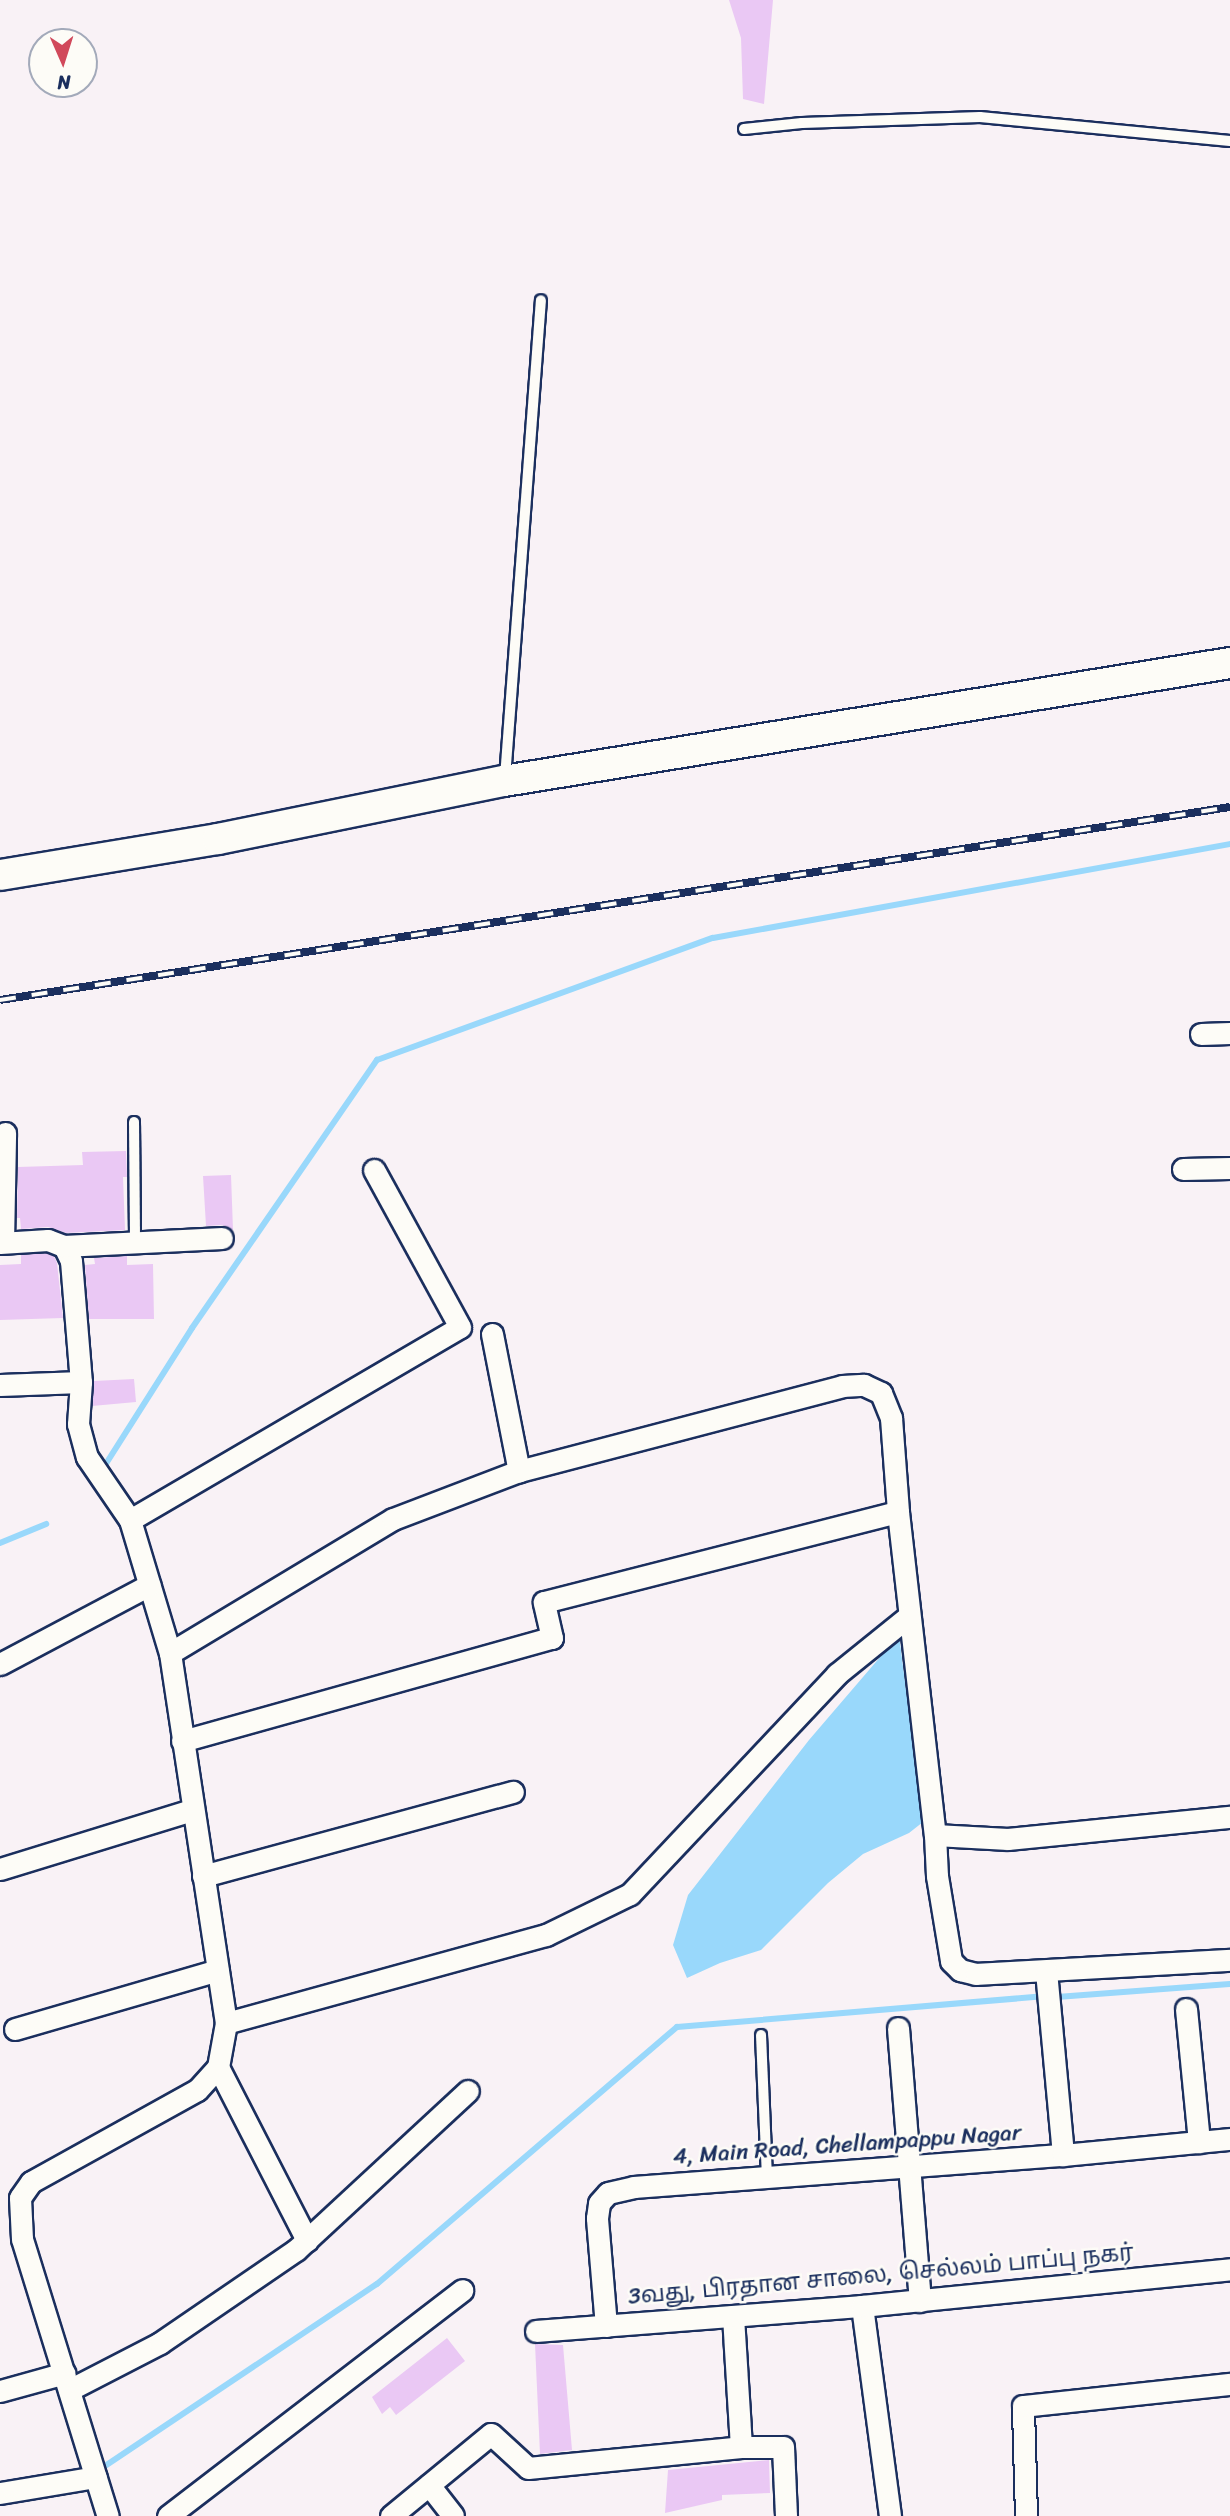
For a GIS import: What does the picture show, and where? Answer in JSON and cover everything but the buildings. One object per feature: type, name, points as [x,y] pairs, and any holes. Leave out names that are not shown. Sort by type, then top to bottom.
[{"type":"street","points":[[0,875],[218,839],[504,781],[1230,663]]},
{"type":"street","points":[[1201,1034],[1230,1033]]},
{"type":"street","points":[[5,1133],[2,1242],[48,1240],[64,1246],[222,1238]]},
{"type":"street","points":[[1183,1168],[1230,1168]]},
{"type":"street","points":[[130,1520],[460,1326],[374,1170]]},
{"type":"street","points":[[64,1246],[71,1261],[80,1382],[78,1424],[87,1457],[130,1520],[170,1653],[226,2023],[218,2067],[197,2090],[31,2182],[20,2198],[22,2238],[108,2516]]},
{"type":"street","points":[[492,1334],[519,1471]]},
{"type":"street","points":[[0,1385],[80,1382]]},
{"type":"street","points":[[170,1653],[393,1519],[519,1471],[842,1386],[864,1385],[881,1393],[891,1418],[898,1512],[935,1835],[937,1876],[951,1961],[960,1970],[976,1974],[1230,1960]]},
{"type":"street","points":[[182,1741],[552,1637],[544,1602],[898,1512]]},
{"type":"street","points":[[0,1664],[149,1585]]},
{"type":"street","points":[[226,2023],[546,1934],[631,1894],[837,1674],[909,1616]]},
{"type":"street","points":[[203,1875],[513,1792]]},
{"type":"street","points":[[0,1869],[192,1810]]},
{"type":"street","points":[[935,1835],[1009,1839],[1230,1817]]},
{"type":"street","points":[[15,2029],[218,1970]]},
{"type":"street","points":[[1046,1971],[1063,2155]]},
{"type":"street","points":[[1186,2009],[1199,2142]]},
{"type":"street","points":[[898,2028],[920,2301]]},
{"type":"street","points":[[218,2067],[307,2240]]},
{"type":"street","points":[[0,2391],[67,2382],[160,2343],[307,2240],[468,2091]]},
{"type":"street","name":"4, Main Road, Chellampappu Nagar","points":[[606,2326],[597,2218],[599,2203],[608,2193],[634,2187],[1063,2155],[1230,2139]]},
{"type":"street","name":"3வது, பிரதான சாலை, செல்லம் பாப்பு நகர்","points":[[536,2331],[920,2301],[1230,2269]]},
{"type":"street","points":[[168,2516],[462,2290]]},
{"type":"street","points":[[862,2306],[890,2516]]},
{"type":"street","points":[[733,2316],[741,2447]]},
{"type":"street","points":[[1026,2516],[1023,2406],[1230,2384]]},
{"type":"street","points":[[391,2516],[491,2434],[528,2468],[741,2447],[783,2447],[786,2516]]},
{"type":"street","points":[[0,2493],[96,2477]]},
{"type":"street","points":[[429,2484],[453,2516]]},
{"type":"lane","points":[[744,129],[802,123],[980,117],[1230,141]]},
{"type":"lane","points":[[504,781],[541,300]]},
{"type":"lane","points":[[134,1122],[135,1242]]},
{"type":"lane","points":[[761,2035],[767,2177]]},
{"type":"water","points":[[899,1635],[923,1822],[909,1833],[863,1854],[828,1883],[761,1950],[720,1963],[687,1978],[673,1945],[688,1895],[809,1740]]},
{"type":"waterway","points":[[102,1470],[192,1328],[377,1060],[713,938],[1230,844]]},
{"type":"waterway","points":[[0,1543],[46,1524]]},
{"type":"waterway","points":[[1057,1997],[1230,1984]]},
{"type":"waterway","points":[[102,2468],[377,2284],[677,2027],[1037,1997]]},
{"type":"railway","points":[[0,1000],[1230,807]]}]
